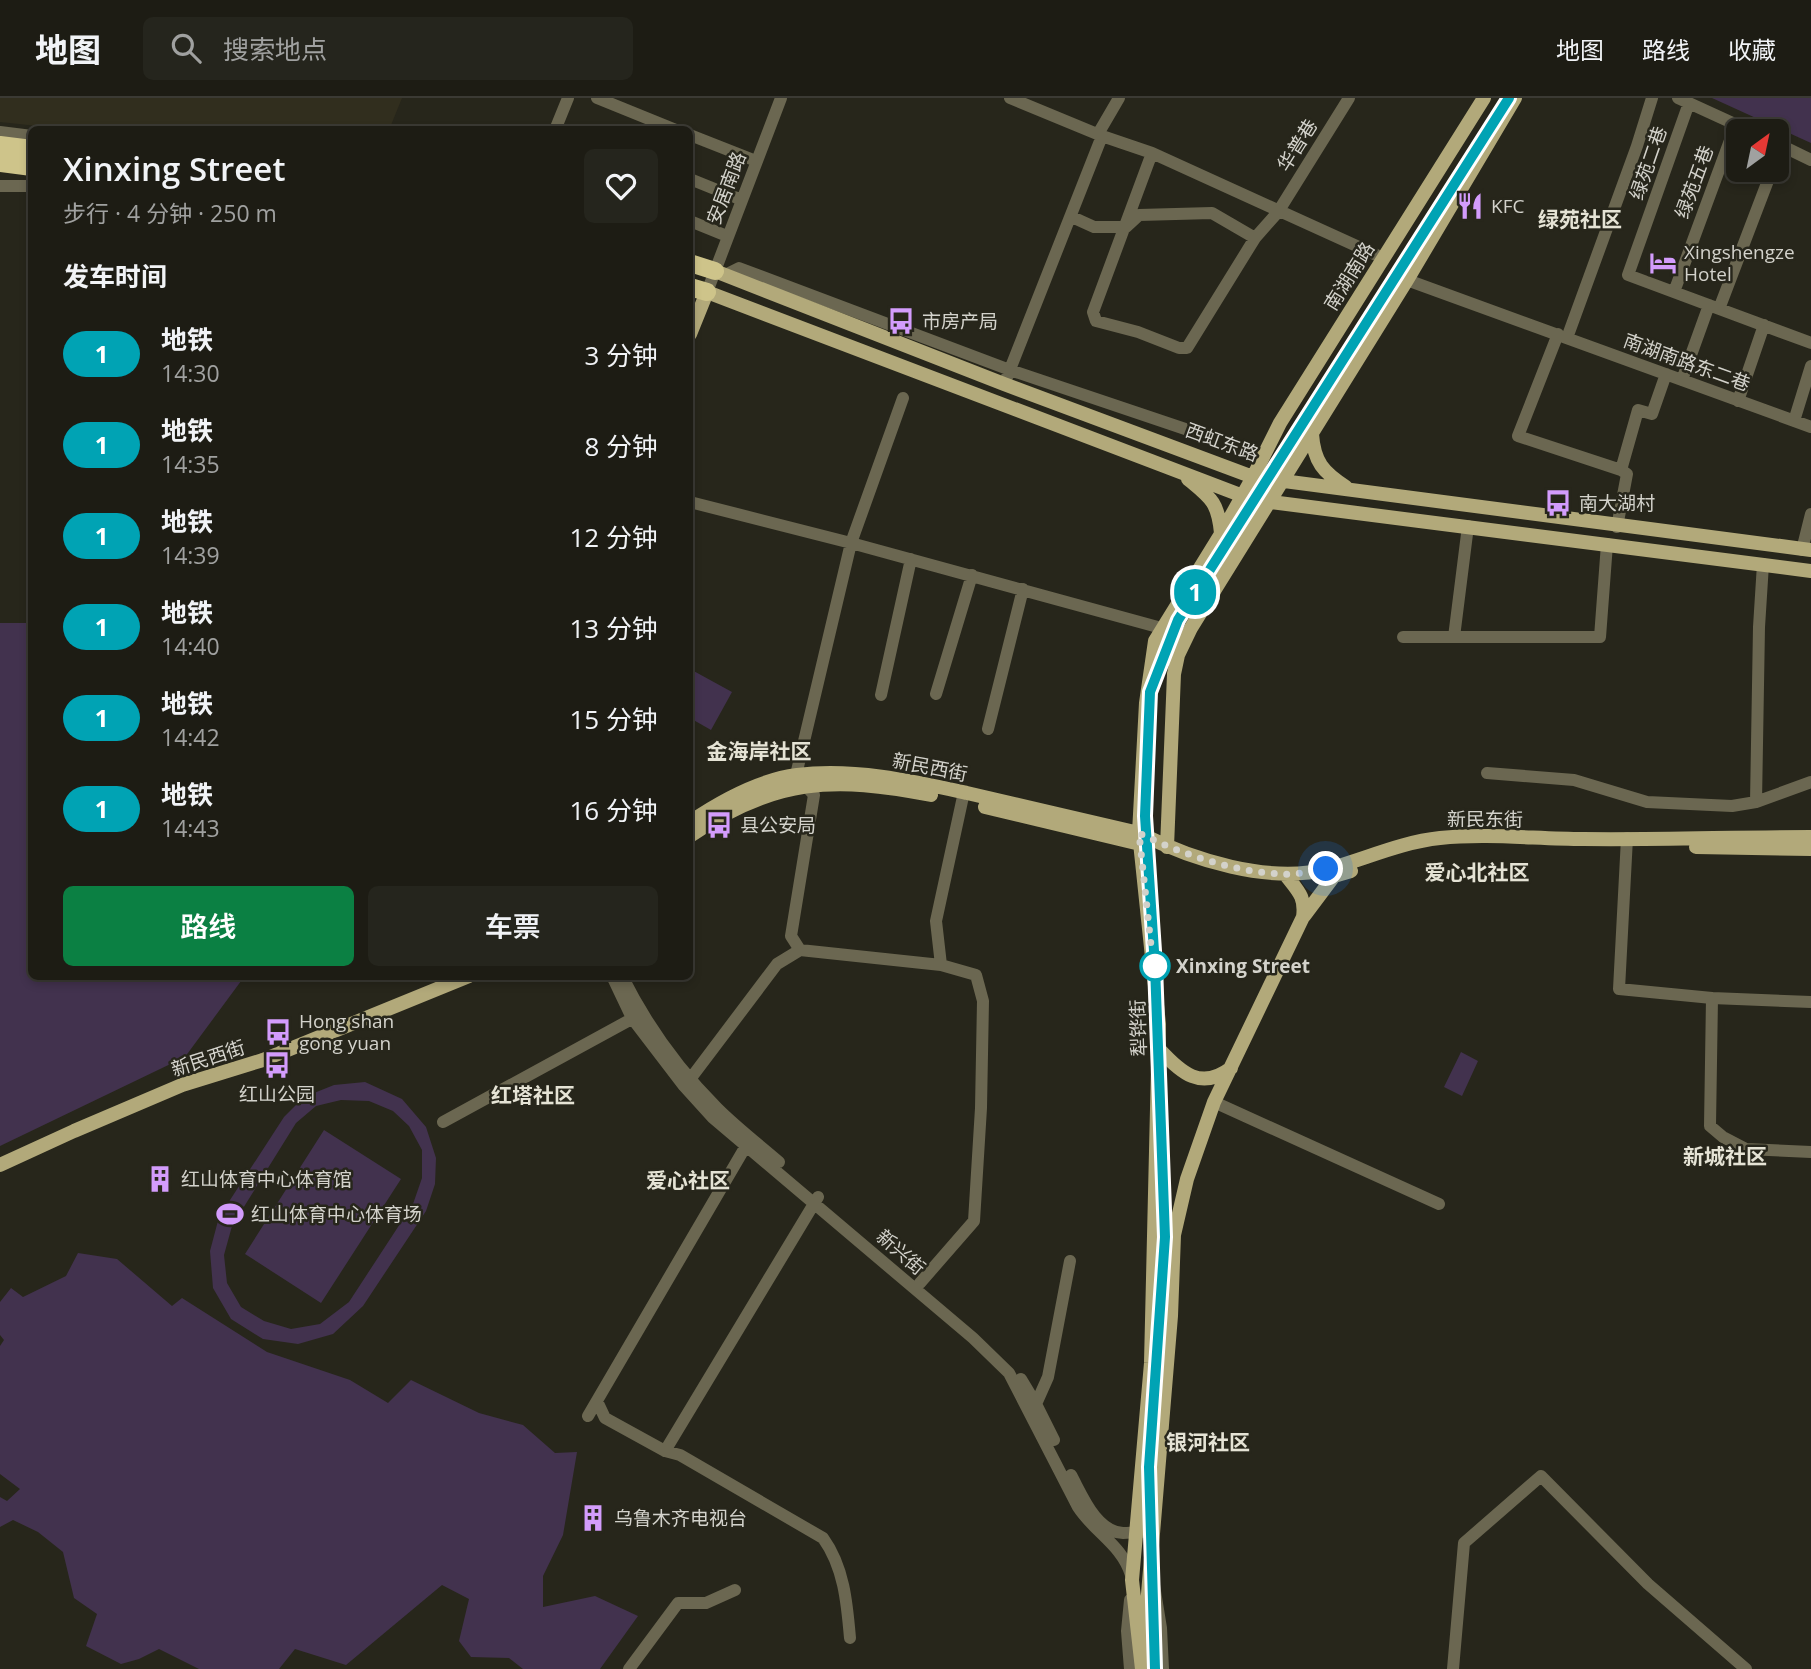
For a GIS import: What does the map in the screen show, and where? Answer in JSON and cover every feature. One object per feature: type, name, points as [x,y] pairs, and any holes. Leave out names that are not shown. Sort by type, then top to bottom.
[{"type":"highway","points":[[0,145],[28,148]]},
{"type":"highway","points":[[0,163],[28,166]]},
{"type":"main road","name":"南湖南路","points":[[1254,477],[1280,423],[1483,98]]},
{"type":"main road","points":[[1167,847],[1174,674],[1178,655],[1187,635],[1407,280],[1515,98]]},
{"type":"main road","name":"西虹东路","points":[[709,269],[1007,377],[1254,477],[1807,550]]},
{"type":"main road","points":[[695,291],[1242,496],[1271,502],[1811,571]]},
{"type":"main road","points":[[1312,433],[1314,452],[1326,474],[1350,489]]},
{"type":"main road","points":[[1179,472],[1208,495],[1218,509],[1221,534]]},
{"type":"main road","name":"犁铧街","points":[[1142,1606],[1132,1580],[1151,1363],[1159,1049],[1159,1024],[1140,838],[1146,703],[1155,641],[1254,477]]},
{"type":"main road","name":"新民西街","points":[[693,820],[731,797],[769,781],[870,775],[912,781],[963,797],[1140,838],[1167,847]]},
{"type":"main road","name":"新民西街","points":[[693,834],[759,797],[800,780]]},
{"type":"main road","name":"新民东街","points":[[1303,917],[1334,876],[1410,852],[1469,844],[1811,837]]},
{"type":"main road","name":"新民东街","points":[[1167,847],[1261,872],[1285,874],[1326,869],[1409,844],[1440,838],[1811,849]]},
{"type":"main road","points":[[1142,1669],[1142,1606],[1151,1567],[1171,1316],[1174,1235],[1187,1179],[1214,1102],[1303,917],[1305,904],[1285,874]]},
{"type":"main road","name":"新民西街","points":[[0,1156],[91,1114],[184,1077],[258,1053],[437,980]]},
{"type":"main road","name":"新民西街","points":[[0,1165],[182,1085],[263,1060],[459,980]]},
{"type":"main road","points":[[1159,1049],[1173,1065],[1194,1078],[1208,1080],[1219,1077],[1231,1067]]},
{"type":"main road","points":[[1142,1606],[1153,1669]]},
{"type":"street","points":[[559,126],[568,98]]},
{"type":"street","points":[[597,98],[666,126]]},
{"type":"street","name":"安居南路","points":[[709,269],[773,98]]},
{"type":"street","name":"安居南路","points":[[695,291],[709,269],[781,98]]},
{"type":"street","points":[[1010,98],[1152,153],[1383,258]]},
{"type":"street","points":[[1119,98],[1100,135],[1072,217],[1007,377],[1203,435]]},
{"type":"street","name":"华普巷","points":[[1126,226],[1093,312],[1096,321],[1139,332],[1179,348],[1188,348],[1255,238],[1278,212],[1349,98]]},
{"type":"street","points":[[1617,527],[1627,474],[1518,436],[1562,336],[1637,146],[1652,98]]},
{"type":"street","points":[[1684,100],[1726,119]]},
{"type":"street","name":"绿苑二巷","points":[[1674,292],[1629,275],[1684,100]]},
{"type":"street","points":[[0,132],[28,136]]},
{"type":"street","points":[[693,136],[751,159]]},
{"type":"street","points":[[1789,149],[1811,160]]},
{"type":"street","name":"绿苑五巷","points":[[1674,292],[1726,151]]},
{"type":"street","points":[[1126,226],[1152,153]]},
{"type":"street","points":[[693,180],[737,198]]},
{"type":"street","points":[[1682,380],[1767,182]]},
{"type":"street","points":[[0,186],[28,186]]},
{"type":"street","points":[[1072,217],[1094,227],[1126,226],[1139,215],[1212,213],[1255,238]]},
{"type":"street","points":[[693,222],[722,234]]},
{"type":"street","name":"南湖南路东二巷","points":[[1407,280],[1811,427]]},
{"type":"street","points":[[1674,292],[1811,343]]},
{"type":"street","points":[[1738,401],[1764,325]]},
{"type":"street","points":[[1794,421],[1811,366]]},
{"type":"street","points":[[1621,470],[1638,410],[1652,414],[1666,374]]},
{"type":"street","points":[[800,950],[791,936],[814,795],[800,780],[851,543],[903,398]]},
{"type":"street","points":[[693,503],[972,575],[1187,635]]},
{"type":"street","points":[[1807,550],[1811,514]]},
{"type":"street","points":[[1454,637],[1468,526]]},
{"type":"street","points":[[1403,637],[1600,638],[1607,544]]},
{"type":"street","points":[[881,695],[911,559]]},
{"type":"street","points":[[1756,802],[1759,627],[1763,564]]},
{"type":"street","points":[[936,694],[972,575]]},
{"type":"street","points":[[988,729],[1023,589]]},
{"type":"street","points":[[1487,773],[1574,780],[1647,802],[1732,806],[1756,802],[1811,782]]},
{"type":"street","points":[[941,965],[936,922],[963,797]]},
{"type":"street","points":[[1627,842],[1619,989],[1712,998],[1811,1002]]},
{"type":"street","points":[[691,1078],[777,964],[800,950],[941,965],[976,975],[983,1001],[981,1108],[974,1221],[920,1283]]},
{"type":"street","name":"新兴街","points":[[614,980],[684,1087],[713,1118],[749,1142],[920,1283],[978,1332],[1014,1368],[1036,1404],[1087,1504],[1098,1518],[1109,1529],[1122,1533],[1153,1532]]},
{"type":"street","name":"新兴街","points":[[624,980],[637,1016],[749,1142]]},
{"type":"street","points":[[1712,998],[1710,1126],[1723,1137],[1746,1149],[1811,1152]]},
{"type":"street","points":[[443,1122],[637,1016]]},
{"type":"street","points":[[1214,1102],[1439,1204]]},
{"type":"street","points":[[588,1416],[749,1142]]},
{"type":"street","points":[[664,1451],[817,1199]]},
{"type":"street","name":"新兴街","points":[[817,1199],[1009,1373],[1078,1507],[1126,1560],[1132,1580]]},
{"type":"street","points":[[1036,1404],[1048,1377],[1070,1261]]},
{"type":"street","points":[[597,1401],[606,1418],[664,1451],[680,1455],[823,1538],[834,1553],[846,1598],[850,1638]]},
{"type":"street","points":[[1453,1669],[1464,1543],[1541,1476],[1648,1584],[1746,1669]]},
{"type":"street","points":[[1151,1567],[1161,1628],[1163,1669]]},
{"type":"street","points":[[1130,1669],[1127,1631],[1132,1580]]},
{"type":"street","points":[[629,1669],[678,1603],[706,1603],[735,1590]]},
{"type":"shaded area","points":[[0,98],[402,98],[391,126],[38,126],[0,122]]},
{"type":"shaded area","points":[[1712,98],[1811,98],[1811,143],[1789,133],[1789,119],[1758,119]]},
{"type":"shaded area","points":[[0,623],[28,623],[28,980],[242,980],[185,1057],[0,1146]]},
{"type":"shaded area","points":[[693,671],[732,692],[711,730],[693,720]]},
{"type":"shaded area","points":[[1461,1052],[1478,1061],[1462,1096],[1444,1087]]},
{"type":"shaded area","name":"红山体育中心体育场","points":[[365,1082],[402,1099],[426,1127],[436,1158],[435,1184],[426,1211],[363,1306],[333,1334],[298,1344],[263,1339],[231,1319],[213,1288],[210,1251],[219,1217],[284,1117],[304,1097],[334,1085]],"holes":[[[341,1100],[369,1101],[393,1111],[409,1126],[422,1150],[422,1178],[413,1204],[349,1302],[320,1324],[291,1329],[264,1321],[241,1307],[227,1283],[224,1255],[232,1226],[296,1123],[316,1106]]]},
{"type":"shaded area","points":[[324,1130],[401,1179],[321,1303],[245,1254]]},
{"type":"shaded area","points":[[78,1253],[117,1259],[172,1306],[182,1298],[267,1352],[350,1380],[388,1403],[411,1380],[479,1413],[523,1425],[555,1453],[577,1452],[563,1535],[543,1576],[543,1607],[595,1596],[638,1616],[600,1669],[523,1669],[509,1658],[471,1657],[459,1641],[469,1599],[442,1585],[346,1665],[295,1649],[279,1669],[199,1669],[159,1649],[121,1664],[86,1646],[97,1614],[74,1598],[63,1552],[38,1532],[13,1520],[0,1527],[0,1497],[7,1501],[20,1489],[0,1474],[0,1346],[4,1340],[0,1335],[0,1302],[11,1288],[23,1297],[66,1276]]},
{"type":"metro line","name":"1","points":[[1155,1669],[1149,1467],[1165,1237],[1155,966],[1145,816],[1150,692],[1178,620],[1509,98]]},
{"type":"place","name":"KFC","points":[[1470,206]]},
{"type":"place","name":"Xingshengze Hotel","points":[[1663,263]]},
{"type":"place","name":"市房产局","points":[[901,321]]},
{"type":"place","name":"南大湖村","points":[[1558,503]]},
{"type":"place","name":"县公安局","points":[[719,825]]},
{"type":"place","name":"Xinxing Street","points":[[1155,966]]},
{"type":"place","name":"Hong shan gong yuan","points":[[278,1032]]},
{"type":"place","name":"红山公园","points":[[277,1065]]},
{"type":"place","name":"红山体育中心体育馆","points":[[160,1179]]},
{"type":"place","name":"红山体育中心体育场","points":[[230,1214]]},
{"type":"place","name":"乌鲁木齐电视台","points":[[593,1518]]},
{"type":"district","name":"绿苑社区","points":[[1580,219]]},
{"type":"district","name":"金海岸社区","points":[[759,751]]},
{"type":"district","name":"爱心北社区","points":[[1477,872]]},
{"type":"district","name":"红塔社区","points":[[533,1095]]},
{"type":"district","name":"新城社区","points":[[1725,1156]]},
{"type":"district","name":"爱心社区","points":[[688,1180]]},
{"type":"district","name":"银河社区","points":[[1208,1442]]},
{"type":"route","points":[[1155,966],[1154,973],[1139,833],[1193,856],[1261,872],[1285,874],[1326,869]]}]
